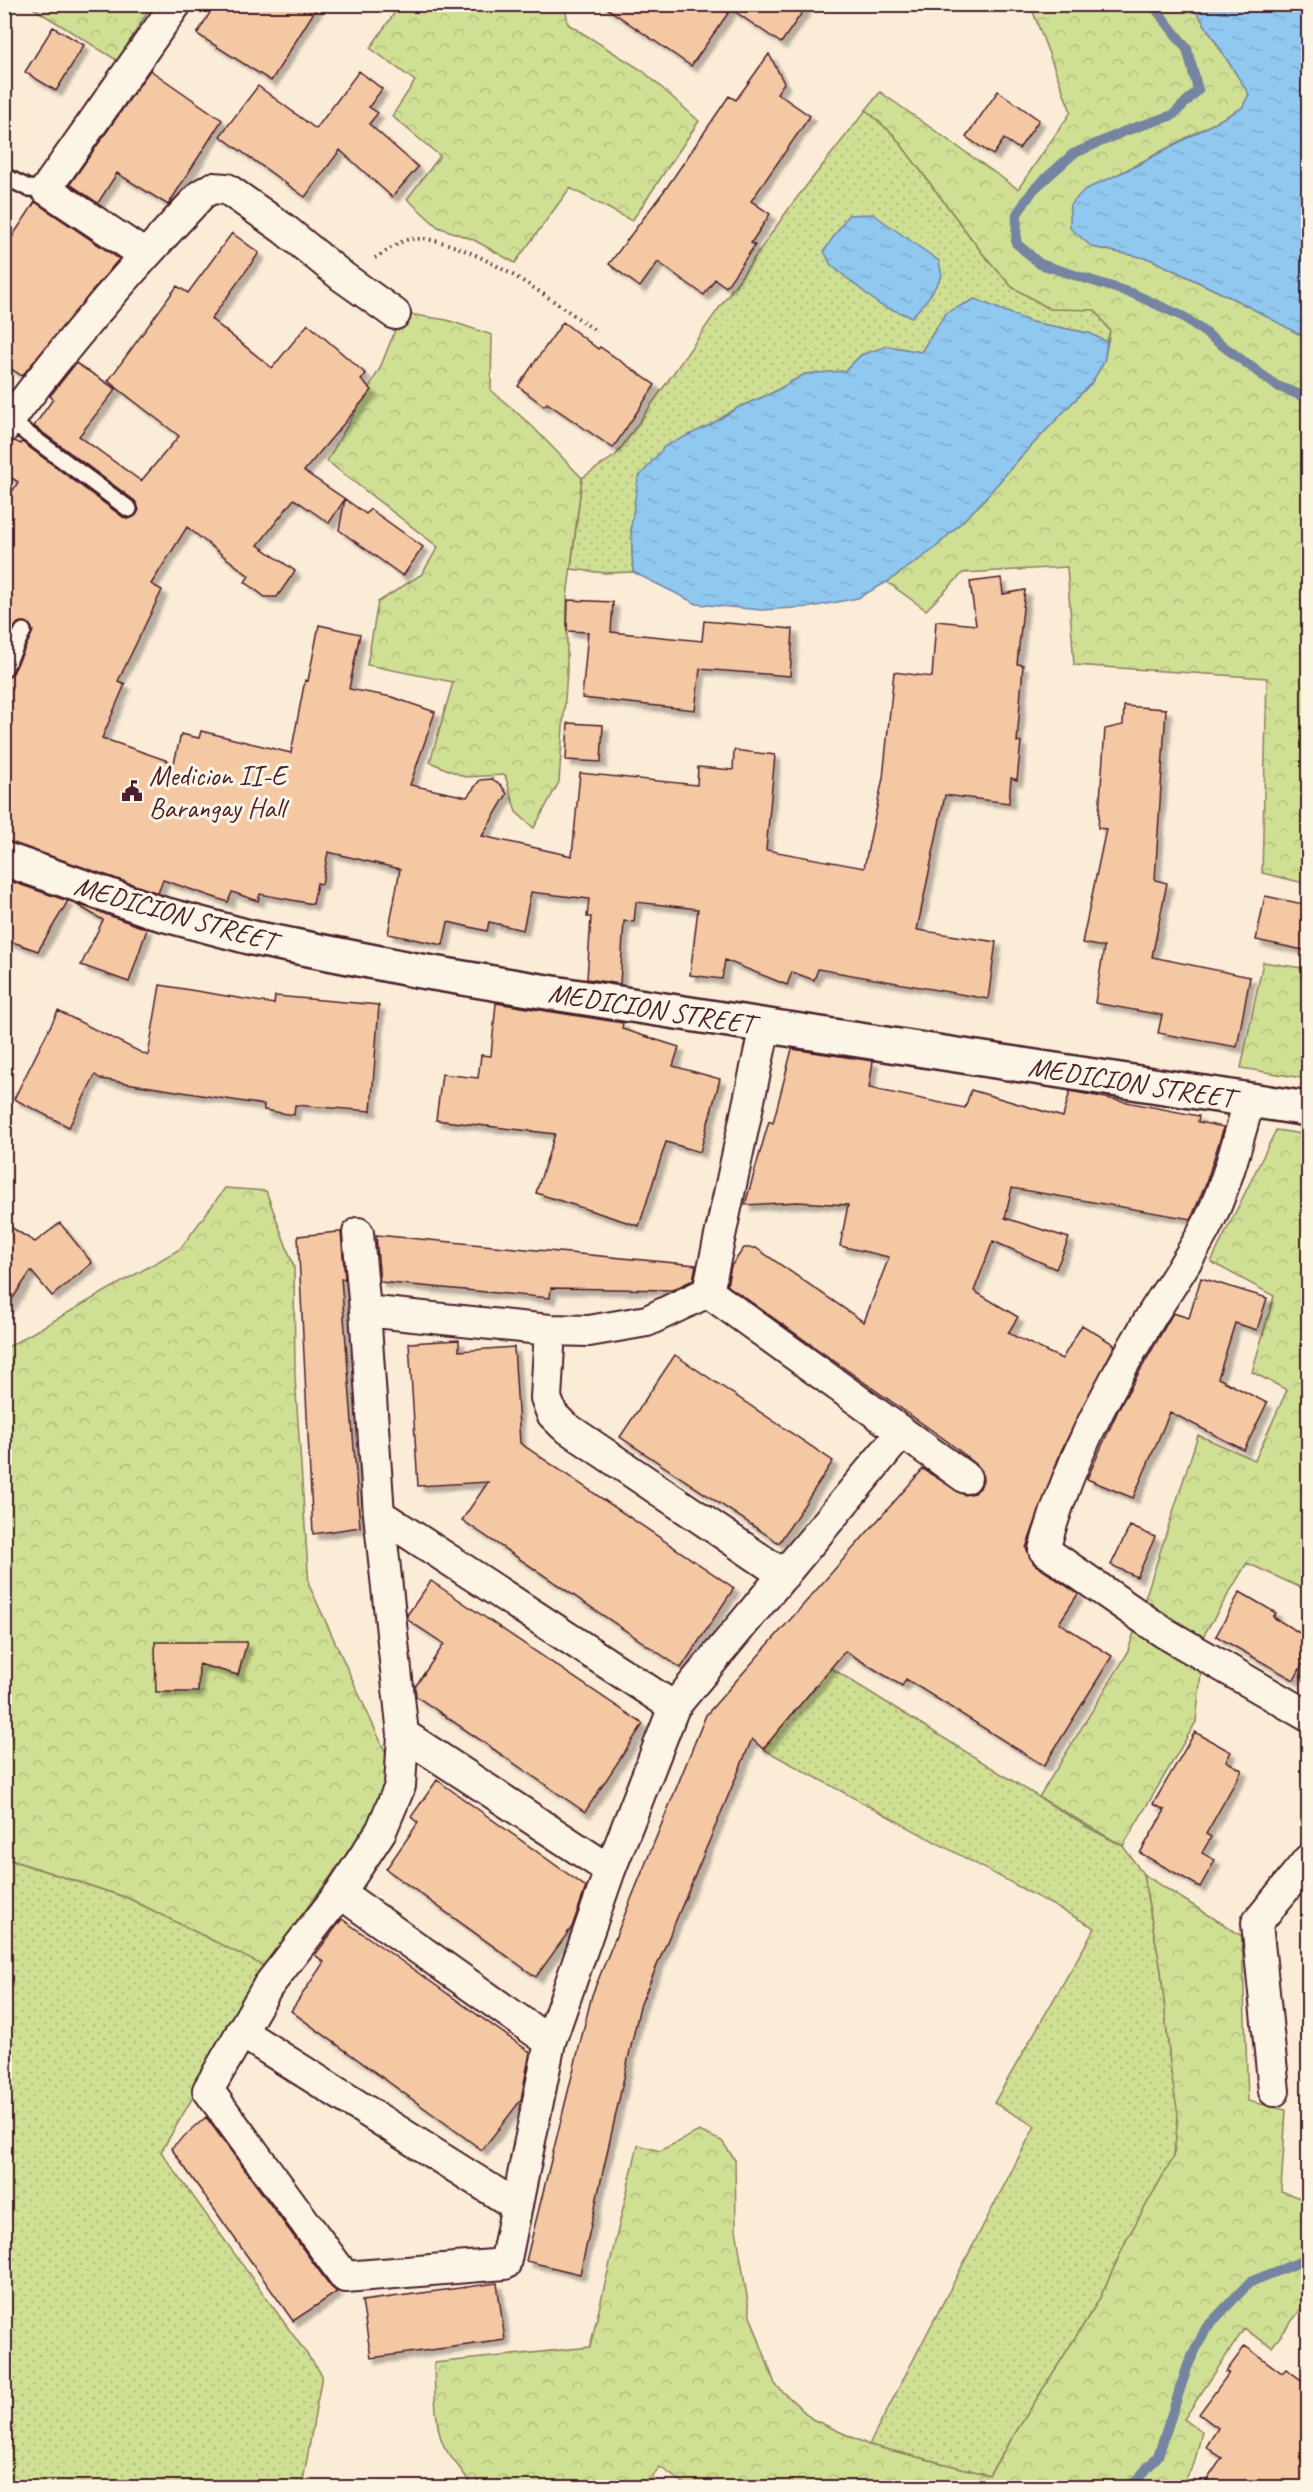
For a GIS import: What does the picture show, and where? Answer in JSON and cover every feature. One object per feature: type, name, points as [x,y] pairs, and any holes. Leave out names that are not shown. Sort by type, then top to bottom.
[{"type":"street","points":[[145,255],[46,189],[176,4]]},
{"type":"street","points":[[7,425],[145,255],[202,195],[212,188],[226,189],[395,314]]},
{"type":"street","name":"MEDICION STREET","points":[[4,859],[159,913],[253,938],[536,991],[1308,1109]]},
{"type":"street","points":[[708,1292],[765,1026]]},
{"type":"street","points":[[1249,1101],[1225,1183],[1210,1219],[1113,1381],[1084,1438],[1057,1504],[1044,1550],[1163,1632],[1308,1716]]},
{"type":"street","points":[[358,1233],[379,1514],[403,1734],[400,1786],[381,1831],[340,1893],[268,1986],[208,2090],[345,2277],[506,2264],[550,2042],[610,1870],[674,1707],[902,1432]]},
{"type":"street","points":[[365,1311],[550,1330],[589,1331],[647,1321],[708,1292]]},
{"type":"street","points":[[708,1292],[966,1478]]},
{"type":"street","points":[[550,1330],[546,1398],[552,1414],[564,1426],[784,1575]]},
{"type":"street","points":[[379,1514],[674,1707]]},
{"type":"street","points":[[403,1734],[610,1870]]},
{"type":"street","points":[[1274,2091],[1257,1923],[1308,1860]]},
{"type":"street","points":[[340,1893],[550,2042]]},
{"type":"street","points":[[241,2032],[517,2206]]},
{"type":"lane","points":[[4,176],[28,188],[46,189]]},
{"type":"lane","points":[[7,425],[129,509]]},
{"type":"lane","points":[[4,669],[23,632]]},
{"type":"path","points":[[343,277],[410,239],[438,241],[489,262],[545,294],[597,332]]},
{"type":"green space","points":[[1030,4],[1192,5],[1249,94],[1242,108],[1113,177],[1092,247],[1150,259],[1240,302],[1308,339],[1308,884],[1262,873],[1267,678],[1074,665],[1067,567],[963,573],[926,610],[887,582],[934,549],[980,504],[1092,382],[1104,362],[1110,331],[1095,310],[1050,309],[1012,287],[983,254],[894,135],[866,110],[880,92],[1018,189],[1071,112]]},
{"type":"green space","points":[[28,5],[138,5],[148,11],[118,61]]},
{"type":"green space","points":[[400,5],[565,5],[568,24],[643,71],[699,121],[632,221],[570,188],[515,263],[474,240],[438,227],[407,199],[440,156],[392,116],[415,81],[370,48]]},
{"type":"green space","points":[[866,110],[894,135],[983,254],[1012,287],[1050,309],[1096,309],[1110,331],[1107,342],[1089,333],[1031,322],[975,299],[946,313],[921,352],[888,346],[861,355],[845,371],[805,374],[772,393],[737,408],[712,424],[631,527],[633,572],[605,573],[571,569],[582,478],[616,455],[792,204]]},
{"type":"green space","points":[[402,313],[447,320],[492,335],[491,390],[533,427],[582,478],[567,598],[567,672],[559,782],[534,828],[516,812],[505,775],[465,777],[430,762],[453,682],[367,665],[378,602],[422,574],[438,547],[327,461],[380,368]]},
{"type":"green space","points":[[1263,962],[1308,969],[1308,1079],[1241,1068]]},
{"type":"green space","points":[[1276,1130],[1308,1135],[1308,1591],[1247,1563],[1205,1633],[1196,1722],[1123,1846],[1039,1797],[1127,1654],[1198,1435],[1255,1460],[1287,1390],[1252,1372],[1274,1296],[1211,1262]]},
{"type":"green space","points":[[225,1188],[266,1191],[294,1267],[295,1377],[309,1585],[395,1773],[378,1813],[298,1920],[268,1968],[128,1898],[5,1858],[4,1349],[180,1249]]},
{"type":"green space","points":[[831,1668],[1087,1827],[1123,1846],[1143,1874],[1161,1970],[1171,2073],[1179,2115],[1174,2156],[1127,2239],[1099,2300],[989,2475],[869,2445],[1035,2126],[994,2103],[1095,1928],[763,1749]]},
{"type":"green space","points":[[4,1858],[128,1898],[268,1968],[161,2152],[322,2375],[302,2487],[5,2487]]},
{"type":"green space","points":[[1143,1874],[1242,1936],[1248,2101],[1286,2110],[1281,2191],[1308,2201],[1308,2300],[1272,2347],[1244,2329],[1184,2419],[1202,2432],[1194,2464],[1181,2487],[690,2488],[660,2467],[645,2487],[471,2487],[446,2450],[440,2436],[434,2363],[590,2347],[638,2145],[660,2151],[699,2131],[722,2141],[735,2160],[736,2229],[750,2315],[775,2384],[812,2419],[869,2445],[989,2475],[1099,2300],[1127,2239],[1174,2156],[1178,2115],[1171,2073],[1161,1970]]},
{"type":"water","points":[[1192,5],[1308,5],[1308,339],[1240,302],[1150,259],[1092,247],[1070,228],[1070,205],[1084,190],[1136,166],[1242,108],[1249,94]]},
{"type":"water","points":[[873,214],[939,261],[942,276],[929,297],[912,317],[880,305],[831,265],[824,251],[848,215]]},
{"type":"water","points":[[975,299],[1031,322],[1089,333],[1107,342],[1104,362],[1092,382],[980,504],[934,549],[887,582],[858,598],[811,607],[761,610],[697,604],[633,572],[631,527],[638,478],[665,446],[712,424],[737,408],[772,393],[805,374],[845,371],[861,355],[888,346],[921,352],[946,313]]},
{"type":"building","points":[[215,4],[319,4],[271,81],[197,34]]},
{"type":"building","points":[[601,4],[808,4],[781,43],[731,9],[691,66]]},
{"type":"building","points":[[53,27],[84,45],[56,91],[25,72]]},
{"type":"building","points":[[769,54],[784,83],[777,93],[810,116],[751,201],[770,214],[751,243],[755,245],[726,287],[715,279],[704,295],[658,262],[640,287],[609,264],[667,187],[729,96],[736,100]]},
{"type":"building","points":[[150,70],[222,120],[168,205],[117,173],[98,203],[70,184]]},
{"type":"building","points":[[359,71],[382,89],[369,107],[378,113],[369,124],[418,167],[392,197],[340,150],[305,197],[220,136],[258,86],[316,129]]},
{"type":"building","points":[[998,91],[1039,120],[1019,149],[1004,139],[993,155],[966,137]]},
{"type":"building","points":[[35,202],[119,259],[22,376],[4,364],[4,249]]},
{"type":"building","points":[[232,233],[259,253],[211,319],[272,368],[308,324],[366,374],[361,380],[372,390],[304,471],[345,499],[329,523],[294,499],[258,545],[295,571],[277,597],[265,597],[245,582],[249,576],[187,527],[151,584],[162,590],[118,681],[125,684],[102,738],[174,763],[181,734],[199,738],[201,731],[291,753],[305,680],[308,681],[319,625],[360,634],[349,689],[392,697],[435,712],[410,785],[467,797],[480,780],[492,779],[501,785],[507,794],[482,836],[572,856],[580,773],[697,785],[698,767],[733,770],[734,750],[775,755],[766,850],[864,868],[883,778],[894,672],[932,677],[936,621],[976,625],[970,582],[1001,578],[1003,594],[1025,590],[1017,664],[1023,665],[1017,742],[1021,742],[1017,780],[1011,778],[1009,803],[945,795],[917,930],[996,942],[988,999],[818,969],[814,980],[792,972],[787,985],[725,960],[722,979],[690,975],[698,909],[636,902],[634,922],[624,921],[620,984],[587,979],[591,917],[587,917],[589,899],[531,892],[523,930],[489,922],[487,931],[448,922],[443,945],[388,934],[400,869],[328,852],[322,884],[317,883],[313,904],[260,894],[258,901],[232,892],[228,902],[163,880],[158,893],[4,841],[4,679],[13,673],[33,631],[28,623],[18,623],[4,646],[4,505],[18,482],[4,473],[4,445],[15,441],[21,444],[22,442],[123,517],[128,519],[136,515],[139,510],[135,501],[34,426],[53,399],[50,396],[76,363],[116,389],[79,436],[141,481],[179,436],[108,381],[177,286],[188,293]]},
{"type":"building","points":[[563,322],[598,349],[600,347],[655,385],[613,448],[547,403],[544,406],[518,386]]},
{"type":"building","points":[[345,499],[366,514],[370,509],[423,547],[403,576],[339,530]]},
{"type":"building","points":[[568,600],[613,602],[611,632],[702,641],[704,621],[793,629],[790,676],[700,669],[695,710],[582,698],[588,632],[567,631]]},
{"type":"building","points":[[1124,706],[1166,709],[1155,880],[1167,883],[1152,957],[1250,977],[1237,1047],[1158,1033],[1162,1015],[1095,1003],[1104,947],[1082,943],[1106,829],[1098,828],[1105,729],[1123,725]]},
{"type":"building","points":[[568,723],[603,725],[601,762],[566,760]]},
{"type":"building","points":[[4,879],[68,901],[38,951],[4,939]]},
{"type":"building","points":[[1265,896],[1308,905],[1308,951],[1256,940]]},
{"type":"building","points":[[72,902],[147,929],[129,982],[81,965],[103,920]]},
{"type":"building","points":[[160,985],[274,1004],[275,996],[379,1005],[371,1111],[295,1105],[294,1115],[264,1110],[264,1105],[101,1079],[95,1075],[69,1127],[14,1099],[58,1011],[148,1056]]},
{"type":"building","points":[[496,1003],[623,1023],[622,1029],[679,1047],[673,1066],[720,1079],[700,1152],[666,1142],[639,1226],[536,1193],[555,1134],[436,1120],[442,1074],[478,1078],[481,1055],[491,1056]]},
{"type":"building","points":[[792,1049],[873,1061],[869,1088],[965,1108],[971,1090],[1063,1117],[1070,1091],[1199,1116],[1198,1122],[1224,1127],[1206,1183],[1191,1219],[1012,1188],[1005,1218],[1069,1238],[1056,1269],[993,1241],[974,1291],[1018,1317],[1008,1333],[1062,1359],[1082,1325],[1115,1345],[1061,1451],[1026,1548],[1034,1564],[1078,1594],[1059,1623],[1112,1656],[1044,1766],[906,1679],[902,1686],[845,1651],[763,1749],[752,1739],[640,2006],[580,2274],[526,2261],[592,1995],[706,1715],[923,1469],[964,1495],[974,1493],[980,1488],[983,1480],[982,1471],[976,1464],[947,1441],[727,1285],[731,1266],[744,1248],[756,1248],[864,1322],[889,1257],[840,1246],[848,1205],[797,1202],[745,1205],[769,1121],[773,1123]]},
{"type":"building","points":[[4,1223],[35,1242],[60,1223],[92,1263],[52,1296],[31,1271],[4,1311]]},
{"type":"building","points":[[341,1232],[345,1279],[341,1278],[360,1527],[313,1534],[298,1236]]},
{"type":"building","points":[[376,1235],[696,1265],[693,1280],[672,1290],[551,1288],[550,1298],[380,1282]]},
{"type":"building","points":[[1201,1278],[1267,1298],[1257,1330],[1235,1323],[1218,1378],[1267,1403],[1244,1450],[1170,1412],[1133,1498],[1087,1479],[1119,1408],[1173,1313],[1189,1318]]},
{"type":"building","points":[[459,1340],[459,1351],[514,1347],[520,1443],[734,1588],[681,1668],[462,1520],[488,1482],[418,1486],[409,1343]]},
{"type":"building","points":[[675,1355],[833,1461],[779,1543],[620,1437]]},
{"type":"building","points":[[1130,1526],[1155,1537],[1137,1577],[1111,1565]]},
{"type":"building","points":[[431,1581],[643,1724],[585,1812],[416,1696],[415,1687],[444,1644],[408,1620],[407,1615]]},
{"type":"building","points":[[1240,1592],[1276,1613],[1273,1617],[1308,1638],[1308,1654],[1294,1680],[1216,1636]]},
{"type":"building","points":[[155,1642],[247,1642],[238,1675],[199,1664],[198,1692],[156,1692]]},
{"type":"building","points":[[1195,1732],[1231,1752],[1226,1761],[1242,1770],[1206,1834],[1211,1837],[1202,1853],[1215,1860],[1200,1887],[1140,1853],[1165,1810],[1153,1804]]},
{"type":"building","points":[[437,1780],[586,1887],[572,1927],[536,1977],[386,1869],[418,1823],[411,1817]]},
{"type":"building","points":[[342,1919],[530,2052],[521,2100],[482,2150],[291,2011],[324,1962],[315,1955]]},
{"type":"building","points":[[206,2117],[331,2287],[337,2292],[293,2321],[171,2148]]},
{"type":"building","points":[[497,2283],[505,2340],[371,2358],[362,2301]]},
{"type":"building","points":[[1245,2346],[1282,2373],[1286,2369],[1308,2385],[1308,2487],[1202,2487],[1222,2458],[1206,2447],[1218,2428],[1199,2414],[1229,2373],[1226,2372]]},
{"type":"waterway","points":[[1152,4],[1187,49],[1198,90],[1173,115],[1125,131],[1073,154],[1034,189],[1017,214],[1016,243],[1040,264],[1134,294],[1184,317],[1277,386],[1308,398]]},
{"type":"waterway","points":[[1122,2488],[1135,2482],[1158,2456],[1188,2365],[1206,2328],[1250,2282],[1308,2259]]},
{"type":"place","name":"Medicion II-E Barangay Hall","points":[[132,791]]}]
